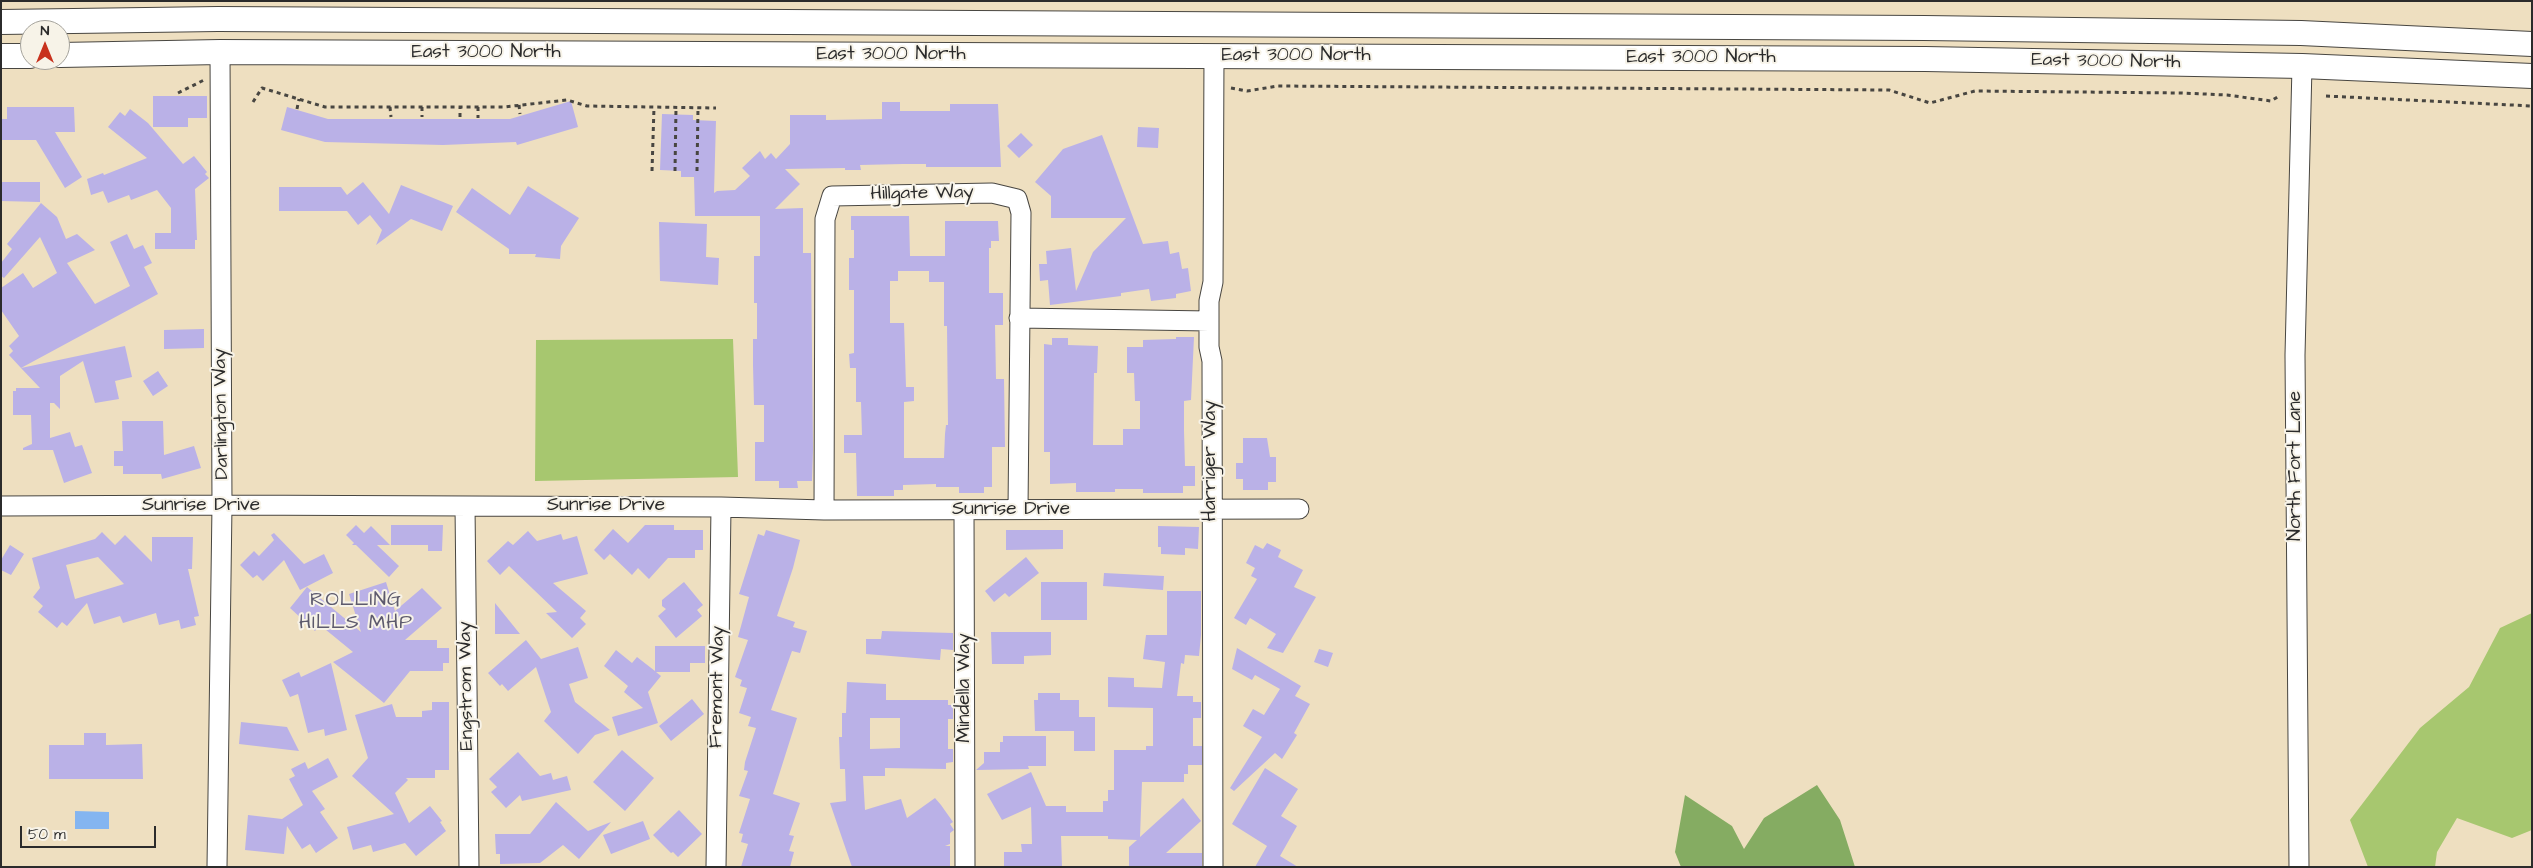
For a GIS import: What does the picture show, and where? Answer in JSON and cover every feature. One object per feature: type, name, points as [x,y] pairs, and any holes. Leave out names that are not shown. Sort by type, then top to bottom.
[{"type":"main road","name":"East 3000 North","points":[[1,22],[218,19],[1924,28],[2301,33],[2532,44]]},
{"type":"main road","points":[[220,52],[226,40],[233,36],[372,34],[384,31],[399,20]]},
{"type":"main road","points":[[2302,66],[2309,56],[2317,53],[2470,56],[2485,53],[2496,42]]},
{"type":"main road","name":"East 3000 North","points":[[70,55],[220,52],[1925,59],[2302,66],[2532,76]]},
{"type":"main road","points":[[1,56],[20,56]]},
{"type":"street","name":"Darlington Way","points":[[218,867],[222,505],[220,52]]},
{"type":"street","name":"Harriger Way","points":[[1213,867],[1212,360],[1209,301],[1213,282],[1214,56]]},
{"type":"street","name":"North Fort Lane","points":[[2299,867],[2295,355],[2302,66]]},
{"type":"street","name":"Hillgate Way","points":[[824,510],[825,218],[832,196],[992,193],[1017,199],[1021,213],[1018,509]]},
{"type":"street","points":[[1019,318],[1209,321]]},
{"type":"street","name":"Sunrise Drive","points":[[1,506],[721,507],[824,510],[1298,509]]},
{"type":"street","name":"Engstrom Way","points":[[465,506],[469,867]]},
{"type":"street","name":"Fremont Way","points":[[716,867],[721,507]]},
{"type":"street","name":"Mindella Way","points":[[964,510],[965,867]]},
{"type":"path","points":[[178,93],[186,86],[206,80]]},
{"type":"path","points":[[1227,85],[1232,89],[1247,91],[1278,86],[1889,90],[1930,103],[1975,91],[2181,93],[2227,95],[2271,101],[2279,96]]},
{"type":"path","points":[[253,102],[262,88],[325,107],[478,107],[567,100],[587,106],[716,108]]},
{"type":"path","points":[[2326,96],[2532,106]]},
{"type":"path","points":[[297,109],[300,99]]},
{"type":"path","points":[[519,105],[520,114]]},
{"type":"path","points":[[390,107],[391,117]]},
{"type":"path","points":[[422,107],[422,118]]},
{"type":"path","points":[[460,107],[460,117]]},
{"type":"path","points":[[478,107],[478,118]]},
{"type":"path","points":[[652,171],[654,108]]},
{"type":"path","points":[[675,171],[676,108]]},
{"type":"path","points":[[697,171],[698,108]]},
{"type":"green space","points":[[733,339],[738,477],[535,481],[536,340]]},
{"type":"green space","points":[[2532,613],[2532,830],[2512,838],[2457,818],[2437,852],[2435,867],[2368,867],[2350,820],[2420,728],[2469,687],[2500,628]]},
{"type":"green space","points":[[1817,785],[1840,820],[1855,867],[1681,867],[1675,852],[1685,795],[1732,826],[1744,849],[1764,818]]},
{"type":"water","points":[[75,811],[109,812],[109,829],[75,829]]},
{"type":"building","points":[[153,96],[207,96],[207,118],[188,118],[188,127],[153,127]]},
{"type":"building","points":[[571,101],[578,127],[517,145],[516,142],[443,145],[325,142],[281,130],[287,107],[328,119],[510,119]]},
{"type":"building","points":[[882,102],[900,102],[900,111],[950,111],[950,104],[998,104],[1001,167],[926,167],[926,164],[903,164],[860,165],[861,170],[845,170],[845,168],[785,169],[800,184],[775,209],[803,208],[803,253],[811,253],[812,481],[797,481],[798,488],[779,488],[779,481],[755,481],[755,442],[764,442],[764,405],[754,405],[753,365],[753,339],[757,339],[757,303],[754,303],[754,256],[760,256],[760,216],[695,216],[694,177],[681,177],[681,171],[660,170],[662,114],[693,115],[693,120],[716,121],[714,193],[717,191],[735,190],[750,176],[742,168],[760,151],[765,159],[771,153],[776,159],[790,144],[790,115],[826,115],[826,120],[882,119]]},
{"type":"building","points":[[7,107],[74,107],[75,132],[55,132],[82,177],[65,188],[36,140],[1,140],[1,119],[7,119]]},
{"type":"building","points":[[130,109],[148,123],[183,164],[194,156],[207,172],[205,174],[209,178],[195,189],[197,240],[195,240],[195,249],[155,249],[155,233],[171,233],[171,208],[157,190],[131,200],[129,195],[108,203],[103,191],[91,195],[87,179],[103,173],[104,175],[147,158],[108,127],[120,112],[125,116]]},
{"type":"building","points":[[1138,127],[1159,128],[1158,148],[1137,147]]},
{"type":"building","points":[[1021,133],[1033,145],[1019,158],[1007,146]]},
{"type":"building","points":[[1102,135],[1143,244],[1168,241],[1170,254],[1179,252],[1182,269],[1188,268],[1191,291],[1176,294],[1176,298],[1151,301],[1149,289],[1121,293],[1121,296],[1050,305],[1048,280],[1040,281],[1039,264],[1047,264],[1046,251],[1071,248],[1076,291],[1093,252],[1126,218],[1051,218],[1051,196],[1035,182],[1063,149]]},
{"type":"building","points":[[1,182],[40,182],[40,202],[1,201]]},
{"type":"building","points":[[363,182],[389,214],[401,185],[453,206],[442,231],[411,219],[376,245],[382,230],[370,215],[358,225],[347,211],[279,211],[279,187],[341,187],[347,195]]},
{"type":"building","points":[[528,186],[579,218],[561,246],[560,259],[535,257],[536,254],[509,254],[509,249],[456,212],[472,188],[510,215]]},
{"type":"building","points":[[41,203],[57,217],[66,239],[77,234],[95,250],[67,263],[95,304],[130,286],[110,242],[127,234],[134,249],[143,245],[152,263],[144,267],[158,294],[21,368],[9,355],[13,351],[9,346],[19,336],[1,310],[1,288],[23,273],[33,288],[57,273],[40,237],[4,278],[1,276],[1,263],[12,249],[7,244]]},
{"type":"building","points":[[851,216],[909,216],[910,256],[945,256],[945,221],[998,221],[999,241],[991,241],[991,248],[989,248],[989,293],[1003,293],[1003,325],[995,325],[996,379],[1004,379],[1005,447],[992,447],[992,487],[984,487],[984,493],[959,493],[959,487],[936,487],[936,484],[903,485],[903,490],[894,490],[894,496],[857,496],[856,453],[844,453],[844,435],[862,435],[861,402],[856,402],[856,368],[850,368],[849,354],[854,353],[854,290],[849,290],[849,258],[854,258],[854,230],[851,230]],"holes":[[[898,271],[929,271],[929,282],[944,282],[944,326],[947,326],[948,425],[946,425],[944,458],[904,458],[904,402],[914,401],[914,387],[906,387],[904,323],[890,323],[890,281],[898,281]]]},
{"type":"building","points":[[659,222],[707,224],[706,257],[719,258],[718,285],[660,281]]},
{"type":"building","points":[[204,329],[204,348],[164,349],[164,330]]},
{"type":"building","points":[[1176,337],[1194,337],[1191,400],[1184,401],[1184,431],[1185,466],[1195,466],[1195,486],[1183,486],[1183,493],[1143,493],[1143,489],[1115,489],[1115,492],[1076,492],[1076,483],[1050,484],[1050,452],[1044,452],[1044,344],[1052,345],[1052,338],[1068,338],[1068,345],[1098,346],[1097,373],[1094,373],[1093,445],[1123,445],[1123,429],[1140,429],[1140,401],[1135,401],[1134,373],[1127,373],[1127,347],[1143,347],[1143,340],[1176,339]]},
{"type":"building","points":[[125,346],[132,377],[115,381],[119,399],[95,403],[83,361],[60,376],[60,409],[54,403],[50,403],[50,438],[70,432],[75,447],[82,445],[92,473],[64,483],[53,450],[23,450],[23,448],[32,444],[31,415],[13,415],[13,391],[16,391],[16,388],[40,388],[21,368]]},
{"type":"building","points":[[158,371],[168,386],[153,396],[143,381]]},
{"type":"building","points":[[122,421],[163,421],[164,455],[194,446],[201,468],[162,479],[161,474],[123,474],[123,466],[114,466],[114,451],[123,451]]},
{"type":"building","points":[[1243,438],[1267,438],[1270,457],[1276,457],[1276,482],[1268,482],[1268,490],[1243,490],[1243,479],[1236,479],[1236,463],[1243,463]]},
{"type":"building","points":[[356,525],[364,533],[371,526],[390,545],[377,545],[399,566],[389,577],[356,545],[352,545],[354,543],[346,535]]},
{"type":"building","points":[[391,525],[443,525],[442,551],[428,551],[428,545],[391,545]]},
{"type":"building","points":[[645,525],[674,525],[674,530],[703,530],[703,550],[695,550],[695,558],[668,558],[649,579],[638,568],[632,575],[610,554],[604,560],[594,550],[613,529],[628,543]]},
{"type":"building","points":[[1158,526],[1199,527],[1198,549],[1185,548],[1185,555],[1161,554],[1161,547],[1158,547]]},
{"type":"building","points":[[766,530],[800,540],[777,616],[795,622],[793,627],[807,631],[800,653],[792,651],[771,710],[797,718],[773,794],[800,803],[789,835],[794,836],[789,851],[794,852],[790,867],[741,867],[748,844],[741,842],[743,834],[739,833],[750,799],[739,796],[748,771],[744,770],[745,762],[756,728],[748,726],[751,717],[739,713],[747,688],[740,686],[742,680],[735,677],[748,640],[738,637],[749,597],[739,594],[758,534],[764,536]]},
{"type":"building","points":[[1006,530],[1063,530],[1063,549],[1006,550]]},
{"type":"building","points":[[528,531],[537,541],[561,534],[563,540],[577,536],[588,574],[553,583],[586,611],[580,618],[586,624],[572,638],[546,613],[557,612],[509,566],[500,575],[487,561],[508,541],[513,545]]},
{"type":"building","points":[[102,532],[115,545],[125,535],[152,562],[152,537],[193,537],[192,569],[188,569],[199,616],[194,617],[196,625],[181,629],[179,620],[159,625],[156,613],[123,623],[120,616],[94,624],[87,603],[67,626],[62,622],[57,628],[38,612],[43,606],[33,597],[40,588],[32,558],[95,539]],"holes":[[[98,557],[124,584],[75,599],[66,565]]]},
{"type":"building","points":[[274,533],[304,564],[324,554],[333,573],[300,590],[284,560],[263,581],[257,575],[253,578],[240,565],[254,551],[259,556],[274,540],[271,535]]},
{"type":"building","points":[[1267,543],[1281,550],[1278,557],[1303,570],[1294,587],[1316,597],[1283,653],[1267,648],[1276,634],[1250,618],[1246,625],[1234,618],[1257,579],[1251,576],[1255,568],[1246,563],[1255,545],[1263,549]]},
{"type":"building","points":[[10,545],[24,554],[11,575],[1,570],[1,560]]},
{"type":"building","points":[[1026,557],[1039,573],[1009,597],[1005,593],[994,602],[985,591]]},
{"type":"building","points":[[1104,573],[1164,576],[1163,590],[1103,586]]},
{"type":"building","points":[[386,582],[395,611],[422,588],[442,608],[405,640],[437,640],[437,648],[449,648],[449,663],[443,663],[443,671],[410,671],[384,703],[333,662],[353,652],[320,625],[315,631],[290,608],[307,587],[361,632],[349,594]]},
{"type":"building","points":[[684,582],[703,605],[697,610],[702,616],[676,638],[658,616],[666,609],[662,606],[662,600]]},
{"type":"building","points":[[1041,582],[1087,582],[1087,620],[1041,620]]},
{"type":"building","points":[[1167,591],[1201,591],[1199,656],[1185,655],[1184,664],[1181,663],[1177,696],[1193,696],[1193,702],[1201,702],[1201,718],[1193,718],[1193,746],[1202,746],[1202,765],[1188,765],[1188,774],[1184,774],[1184,782],[1142,782],[1140,837],[1183,798],[1201,821],[1166,853],[1202,853],[1202,867],[1129,867],[1129,847],[1137,840],[1108,839],[1108,836],[1061,836],[1062,867],[1004,867],[1004,852],[1022,852],[1021,844],[1032,844],[1031,807],[1002,820],[987,794],[1031,772],[1046,806],[1066,806],[1066,812],[1103,812],[1103,801],[1108,801],[1108,790],[1114,790],[1114,750],[1146,750],[1146,746],[1153,746],[1153,708],[1108,707],[1108,677],[1134,678],[1134,687],[1162,688],[1165,662],[1143,659],[1146,635],[1167,635]]},
{"type":"building","points":[[495,603],[520,634],[495,634]]},
{"type":"building","points":[[882,631],[953,633],[953,650],[941,649],[940,660],[866,654],[866,639],[881,639]]},
{"type":"building","points":[[991,632],[1051,632],[1051,655],[1024,656],[1024,664],[992,664]]},
{"type":"building","points":[[526,640],[541,659],[578,647],[588,678],[569,684],[575,702],[610,730],[595,735],[578,754],[544,721],[551,712],[536,667],[508,691],[502,684],[500,686],[488,673]]},
{"type":"building","points":[[655,646],[705,646],[705,663],[690,663],[690,672],[656,672],[661,676],[648,692],[658,723],[618,736],[612,717],[643,708],[624,692],[628,686],[604,666],[616,650],[632,663],[637,657],[655,671]]},
{"type":"building","points":[[1237,648],[1301,686],[1295,696],[1310,704],[1294,733],[1297,735],[1282,759],[1275,753],[1234,791],[1230,788],[1262,737],[1243,726],[1253,709],[1264,715],[1280,689],[1255,675],[1252,680],[1232,669]]},
{"type":"building","points":[[1319,649],[1333,653],[1328,667],[1314,662]]},
{"type":"building","points":[[331,663],[347,730],[325,736],[324,729],[308,733],[298,694],[290,697],[282,680],[299,672],[301,677]]},
{"type":"building","points":[[847,682],[886,684],[886,700],[948,700],[948,705],[953,705],[953,719],[948,719],[948,749],[953,749],[953,762],[946,763],[946,769],[885,768],[885,776],[863,776],[865,810],[901,799],[907,818],[935,798],[953,822],[950,824],[954,830],[950,833],[950,844],[945,846],[950,846],[950,867],[852,867],[830,803],[846,801],[845,769],[840,769],[839,737],[842,737],[842,713],[846,713]],"holes":[[[870,718],[900,718],[900,748],[870,749]]]},
{"type":"building","points":[[1038,693],[1060,693],[1060,700],[1079,700],[1079,717],[1095,717],[1095,751],[1074,751],[1074,731],[1035,731],[1034,700],[1038,700]]},
{"type":"building","points":[[692,699],[704,714],[671,741],[659,726]]},
{"type":"building","points":[[432,702],[449,702],[449,770],[435,770],[435,778],[406,778],[408,780],[395,793],[409,823],[430,806],[442,821],[440,822],[446,831],[416,856],[405,843],[373,852],[371,845],[353,850],[347,827],[394,814],[352,776],[368,758],[355,715],[392,704],[396,717],[422,717],[422,711],[432,710]]},
{"type":"building","points":[[241,722],[287,727],[299,751],[239,744]]},
{"type":"building","points":[[84,733],[106,733],[106,745],[142,744],[143,779],[49,779],[49,745],[84,745]]},
{"type":"building","points":[[1003,736],[1046,736],[1046,766],[1028,766],[1029,769],[976,770],[984,763],[984,752],[1000,752],[1000,742],[1003,742]]},
{"type":"building","points":[[622,750],[654,778],[625,811],[593,782]]},
{"type":"building","points":[[518,752],[540,776],[551,773],[553,780],[567,776],[571,790],[522,801],[520,795],[506,808],[491,792],[497,787],[489,779]]},
{"type":"building","points":[[328,758],[338,777],[312,791],[325,809],[320,812],[338,838],[316,853],[310,844],[302,849],[287,826],[284,854],[245,850],[248,815],[282,819],[303,805],[289,779],[295,776],[291,769],[305,762],[308,769]]},
{"type":"building","points":[[1265,768],[1298,789],[1281,816],[1297,826],[1280,856],[1298,867],[1255,867],[1267,846],[1232,824]]},
{"type":"building","points":[[556,802],[588,831],[611,822],[579,859],[563,845],[540,863],[500,864],[500,854],[496,854],[495,834],[530,834]]},
{"type":"building","points":[[679,810],[702,834],[678,857],[673,852],[671,853],[653,835]]},
{"type":"building","points":[[643,821],[650,839],[611,854],[603,835]]},
{"type":"district","name":"ROLLING HILLS MHP","points":[[356,612]]}]
